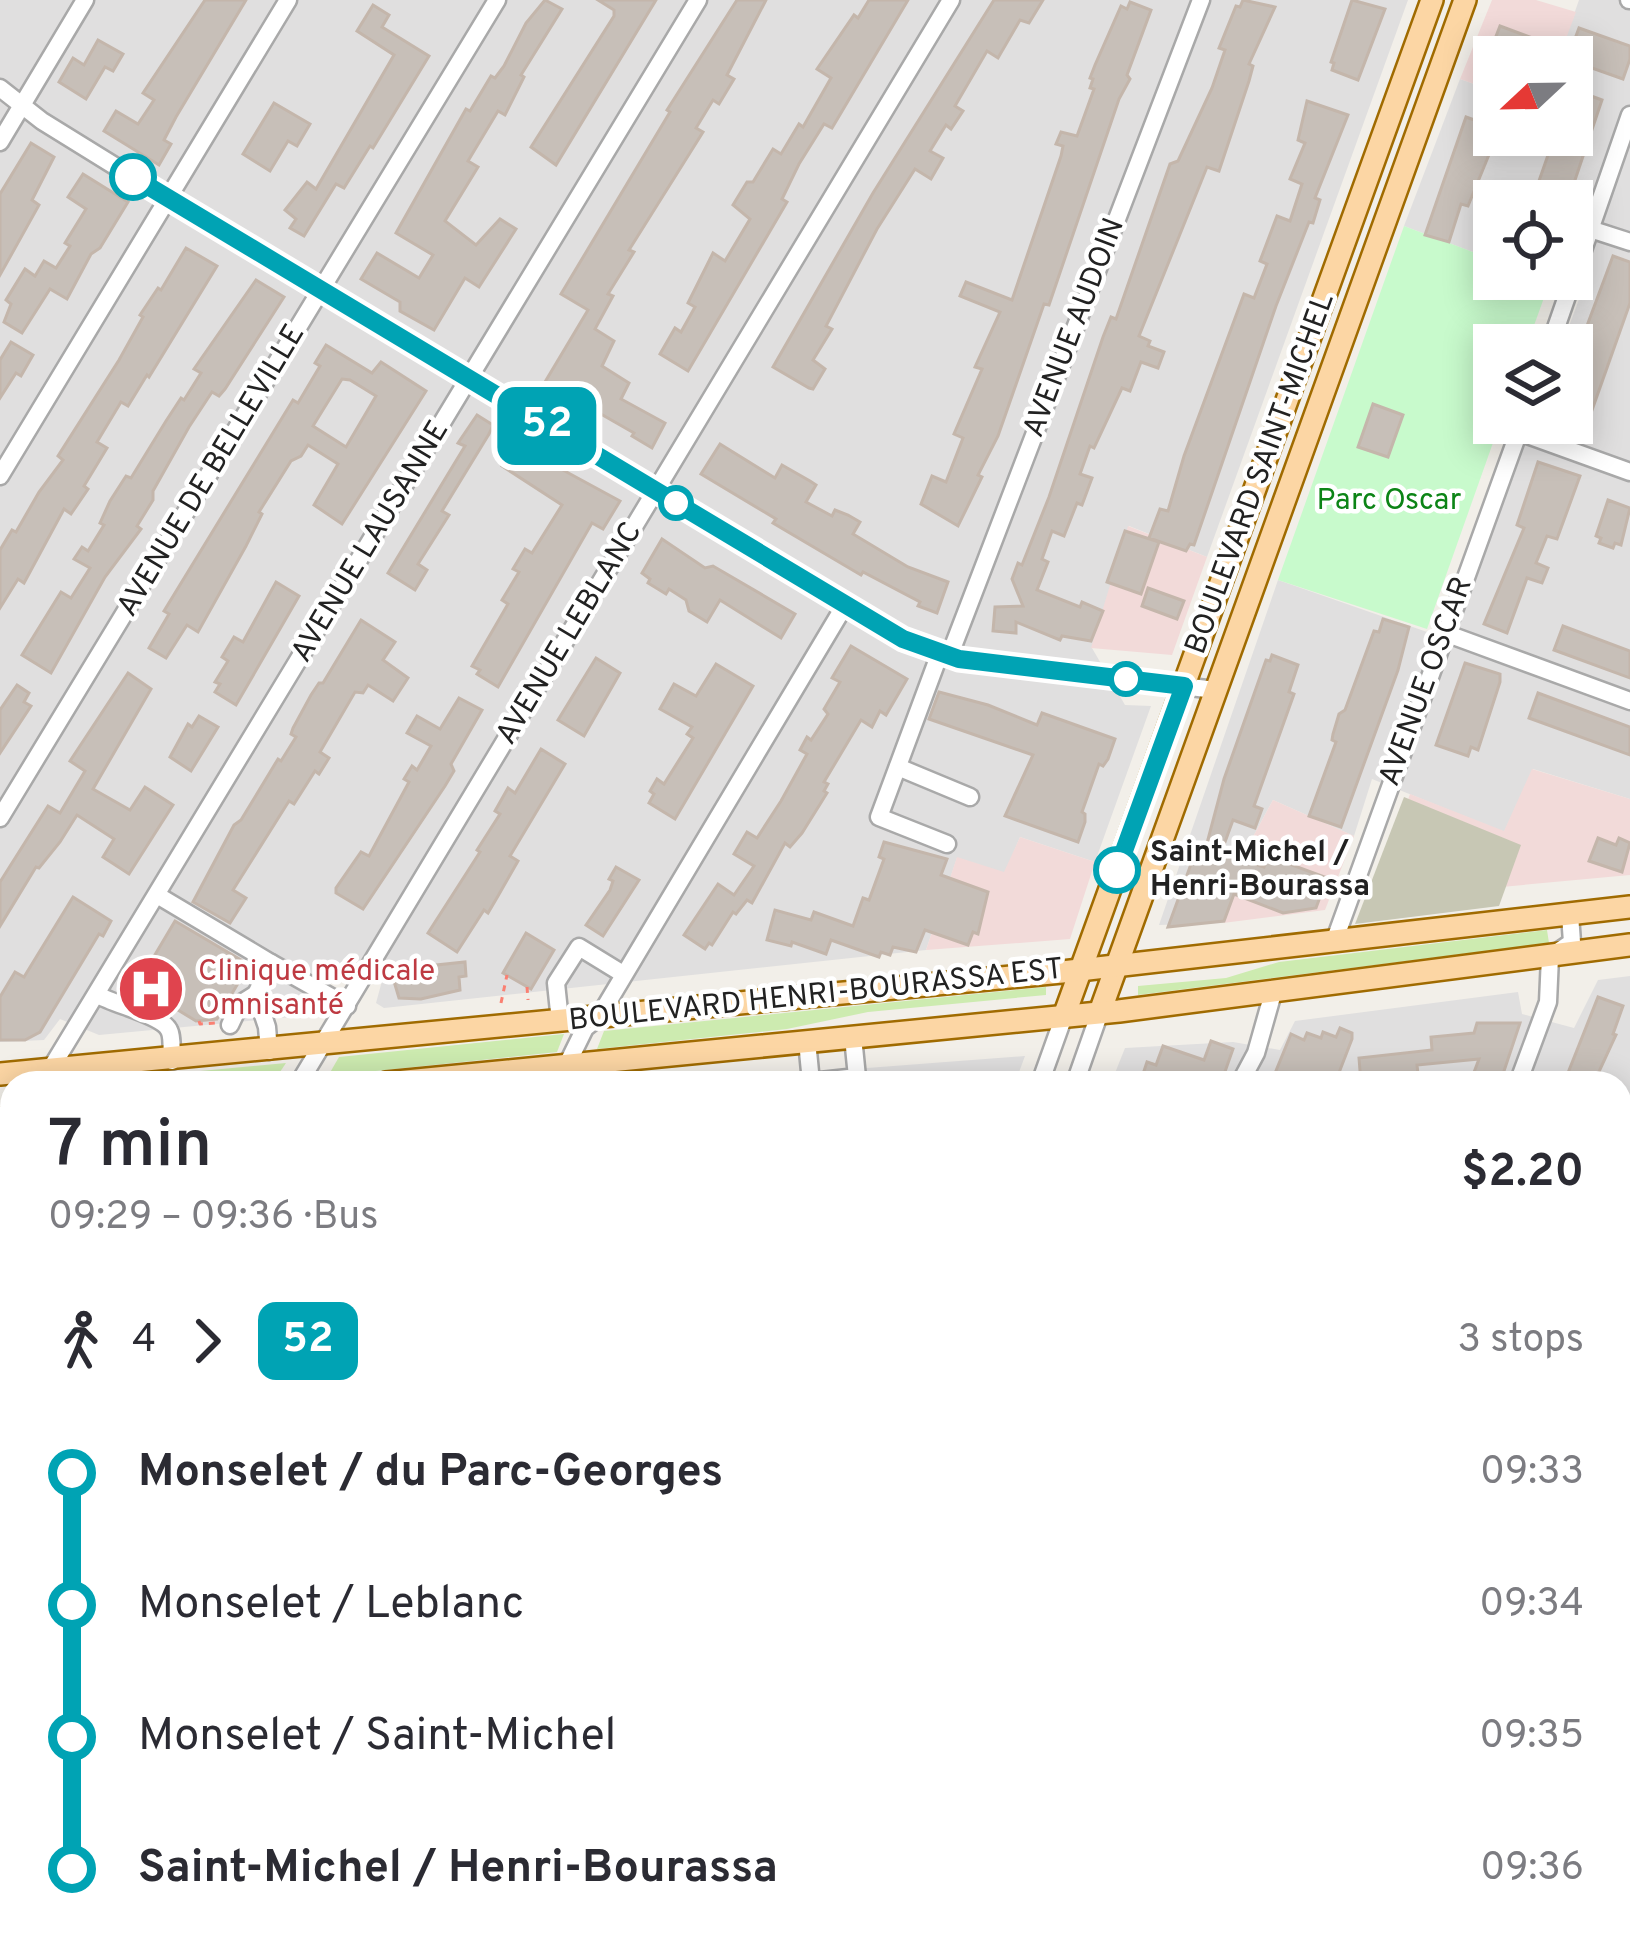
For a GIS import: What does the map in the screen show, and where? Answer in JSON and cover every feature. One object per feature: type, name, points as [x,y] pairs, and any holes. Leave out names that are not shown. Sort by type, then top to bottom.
[{"type":"main road","name":"BOULEVARD SAINT-MICHEL","points":[[1064,1016],[1432,0]]},
{"type":"main road","name":"BOULEVARD SAINT-MICHEL","points":[[1100,1012],[1465,0]]},
{"type":"main road","name":"BOULEVARD HENRI-BOURASSA EST","points":[[90,1071],[1080,970],[1630,907]]},
{"type":"main road","name":"BOULEVARD HENRI-BOURASSA EST","points":[[586,1071],[807,1041],[1273,993],[1630,945]]},
{"type":"street","points":[[0,142],[85,0]]},
{"type":"street","points":[[0,476],[288,0]]},
{"type":"street","name":"AVENUE DE BELLEVILLE","points":[[0,818],[497,0]]},
{"type":"street","name":"AVENUE LAUSANNE","points":[[50,1071],[698,0]]},
{"type":"street","name":"AVENUE LEBLANC","points":[[307,1071],[951,0]]},
{"type":"street","name":"AVENUE AUDOIN","points":[[946,844],[879,817],[1201,0]]},
{"type":"street","points":[[0,88],[168,199],[903,639],[945,655],[1215,690]]},
{"type":"street","points":[[1593,220],[1630,115]]},
{"type":"street","points":[[1593,230],[1630,242]]},
{"type":"street","name":"AVENUE OSCAR","points":[[1334,942],[1514,444]]},
{"type":"street","points":[[1560,444],[1630,472]]},
{"type":"street","points":[[565,1071],[585,1028],[599,1017],[845,605]]},
{"type":"street","points":[[1445,633],[1630,701]]},
{"type":"street","points":[[898,767],[970,797]]},
{"type":"street","points":[[157,895],[347,1006]]},
{"type":"street","points":[[1522,1071],[1548,1002],[1550,957],[1572,942],[1570,915]]},
{"type":"street","points":[[560,1021],[556,983],[579,947],[623,974]]},
{"type":"street","points":[[223,1024],[256,994],[272,963]]},
{"type":"street","points":[[1246,1071],[1273,993]]},
{"type":"street","points":[[256,994],[269,1051]]},
{"type":"street","points":[[98,995],[120,1009],[142,1011],[165,1024],[170,1030],[172,1060]]},
{"type":"street","name":"BOULEVARD SAINT-MICHEL","points":[[1079,1071],[1100,1012]]},
{"type":"street","name":"BOULEVARD SAINT-MICHEL","points":[[1044,1071],[1064,1016]]},
{"type":"street","points":[[853,1036],[856,1071]]},
{"type":"street","points":[[807,1041],[810,1071]]},
{"type":"path","points":[[501,1003],[507,975]]},
{"type":"path","points":[[528,994],[542,992]]},
{"type":"path","points":[[199,1021],[223,1024]]},
{"type":"shaded area","points":[[0,0],[1408,0],[1207,557],[1129,526],[1092,648],[1125,705],[1151,706],[1095,862],[1020,837],[1005,873],[957,858],[926,950],[384,1008],[376,1003],[382,981],[341,964],[314,1008],[291,1017],[99,1035],[60,1019],[44,1040],[0,1042]]},
{"type":"shaded area","points":[[1492,0],[1536,0],[1576,12],[1567,36],[1477,36]]},
{"type":"shaded area","points":[[1579,0],[1630,0],[1630,799],[1533,769],[1504,832],[1372,779],[1354,836],[1273,800],[1248,846],[1223,923],[1159,925],[1278,580],[1450,640],[1525,444],[1593,444],[1593,324],[1570,324],[1579,300],[1593,300],[1593,180],[1473,180],[1473,252],[1404,226],[1460,79],[1473,84],[1473,156],[1593,156],[1593,36],[1566,36]]},
{"type":"shaded area","points":[[1473,47],[1473,84],[1460,79]]},
{"type":"shaded area","points":[[1128,526],[1207,557],[1172,655],[1091,648]]},
{"type":"shaded area","points":[[1532,769],[1630,799],[1630,875],[1372,899],[1410,794],[1504,831]]},
{"type":"shaded area","points":[[1404,797],[1521,845],[1499,906],[1355,924]]},
{"type":"shaded area","points":[[1273,800],[1354,836],[1325,910],[1223,923],[1248,846]]},
{"type":"shaded area","points":[[1020,837],[1095,862],[1070,939],[926,950],[957,857],[1004,872]]},
{"type":"shaded area","points":[[1630,976],[1630,1071],[1116,1071],[1125,1048],[1233,1042],[1280,1050],[1295,1021],[1518,992],[1522,1014],[1574,1028],[1598,980]]},
{"type":"shaded area","points":[[1025,1056],[1019,1071],[827,1071]]},
{"type":"green space","name":"Parc Oscar","points":[[1404,226],[1473,252],[1473,300],[1543,300],[1535,324],[1473,324],[1473,444],[1493,444],[1427,629],[1278,580]]},
{"type":"green space","points":[[1547,930],[1549,943],[1138,995],[1138,986],[1226,978],[1279,962]]},
{"type":"green space","points":[[1046,987],[1046,995],[868,1012],[787,1029],[597,1049],[604,1031]]},
{"type":"green space","points":[[564,1034],[557,1052],[376,1071],[331,1071],[339,1057]]},
{"type":"green space","points":[[286,1063],[281,1071],[201,1071]]},
{"type":"building","points":[[205,0],[246,0],[176,117],[164,140],[171,144],[159,165],[104,131],[116,111],[138,124],[154,100],[143,93]]},
{"type":"building","points":[[545,0],[562,9],[521,75],[505,115],[498,111],[468,161],[478,167],[445,221],[476,245],[500,219],[516,229],[479,287],[465,278],[434,330],[400,311],[400,302],[361,279],[377,253],[419,278],[433,255],[396,233],[466,109],[470,111],[491,76],[495,78],[504,66],[526,23]]},
{"type":"building","points":[[598,0],[656,0],[556,165],[531,147],[614,16],[614,10]]},
{"type":"building","points":[[737,0],[766,0],[727,75],[734,79],[719,104],[713,100],[696,128],[703,132],[629,250],[634,252],[608,294],[613,296],[595,329],[614,341],[602,366],[629,383],[621,399],[665,423],[652,448],[545,382],[588,310],[561,294]]},
{"type":"building","points":[[869,0],[908,0],[832,128],[824,124],[799,164],[782,199],[787,202],[688,371],[660,354],[675,328],[681,332],[695,307],[688,303],[713,253],[725,261],[750,219],[733,205],[773,149],[781,154],[799,124],[803,127],[831,78],[817,69]]},
{"type":"building","points":[[994,0],[1043,0],[1029,23],[1020,20],[998,58],[987,51],[955,106],[963,111],[951,129],[946,125],[930,151],[943,158],[931,179],[915,169],[877,229],[826,326],[832,329],[813,360],[825,369],[813,389],[809,388],[773,367],[873,193]]},
{"type":"building","points":[[1243,0],[1275,7],[1249,64],[1253,66],[1249,81],[1219,171],[1207,167],[1139,336],[1164,352],[1158,368],[1141,362],[1130,391],[1122,388],[1080,474],[1092,478],[1082,505],[1077,503],[1064,536],[1052,531],[1042,559],[1048,562],[1037,590],[1103,611],[1091,641],[1062,636],[1060,640],[1016,622],[1016,633],[993,631],[995,607],[1023,606],[1012,579],[1049,497],[1103,337],[1111,317],[1116,319],[1170,164],[1178,161],[1212,88],[1225,50],[1219,48]]},
{"type":"building","points":[[1352,0],[1385,9],[1358,80],[1332,70],[1331,62]]},
{"type":"building","points":[[1130,2],[1151,10],[1127,75],[1130,79],[1119,99],[1049,305],[1044,304],[998,436],[958,526],[921,504],[932,476],[946,482],[963,438],[954,434],[982,369],[975,367],[1000,312],[960,296],[966,282],[1012,300],[1061,156],[1063,146],[1056,144],[1061,132],[1077,136],[1094,89],[1090,78],[1095,65],[1121,6],[1127,9]]},
{"type":"building","points":[[373,5],[389,15],[382,27],[429,56],[373,148],[370,146],[344,188],[336,184],[304,236],[290,228],[296,219],[285,210],[307,182],[316,189],[394,55],[357,31]]},
{"type":"building","points":[[1500,26],[1527,36],[1496,36]]},
{"type":"building","points":[[1579,28],[1630,46],[1623,79],[1593,68],[1593,36],[1576,36]]},
{"type":"building","points":[[98,40],[123,54],[113,71],[105,67],[86,99],[59,82],[73,58],[84,65]]},
{"type":"building","points":[[1593,97],[1602,100],[1593,127]]},
{"type":"building","points":[[1307,101],[1348,115],[1194,545],[1186,551],[1149,538],[1160,509],[1168,511],[1244,294],[1254,298],[1267,264],[1260,261],[1277,216],[1290,221],[1302,184],[1290,179],[1305,143],[1298,140]]},
{"type":"building","points":[[274,103],[310,124],[297,146],[288,141],[270,171],[243,154]]},
{"type":"building","points":[[1466,117],[1473,120],[1473,156],[1488,156],[1479,180],[1473,180],[1468,206],[1461,204],[1449,242],[1425,235]]},
{"type":"building","points":[[31,143],[54,157],[32,200],[39,205],[0,275],[0,194]]},
{"type":"building","points":[[1548,156],[1583,156],[1575,180],[1539,180]]},
{"type":"building","points":[[83,174],[128,202],[100,248],[91,254],[67,299],[50,289],[22,333],[4,322],[11,304],[6,300],[25,269],[35,276],[44,261],[56,268],[70,246],[65,243],[86,209],[68,197]]},
{"type":"building","points":[[186,248],[217,266],[149,377],[128,406],[121,402],[97,442],[107,448],[84,486],[88,489],[71,514],[64,509],[24,583],[18,579],[0,608],[0,550],[63,460],[58,456],[119,360],[140,315]]},
{"type":"building","points":[[1613,256],[1630,262],[1630,303],[1593,407],[1593,324],[1588,324]]},
{"type":"building","points":[[256,280],[284,297],[225,389],[219,396],[212,392],[189,427],[153,491],[153,500],[137,526],[141,529],[105,577],[51,673],[22,655],[61,592],[71,598],[90,568],[74,559],[82,547],[88,551],[104,525],[100,523],[110,501],[126,476],[131,478],[181,398],[184,400],[201,373],[194,369]]},
{"type":"building","points":[[11,342],[33,355],[0,398],[0,360]]},
{"type":"building","points":[[326,345],[372,373],[381,362],[426,391],[342,524],[314,505],[338,464],[308,445],[291,461],[259,512],[246,546],[198,632],[187,625],[166,658],[149,648],[169,614],[164,611],[293,400],[298,403],[320,366],[315,363]],"holes":[[[342,379],[376,396],[346,447],[313,426]]]},
{"type":"building","points":[[1373,404],[1403,415],[1388,457],[1358,447]]},
{"type":"building","points":[[477,415],[493,425],[442,511],[449,515],[418,564],[427,570],[415,590],[388,573],[465,446],[458,443]]},
{"type":"building","points":[[515,444],[620,501],[603,529],[592,523],[498,687],[472,666],[508,604],[502,600],[519,572],[513,569],[525,549],[532,553],[562,505],[502,466]]},
{"type":"building","points":[[720,444],[775,478],[782,465],[810,481],[816,485],[806,502],[832,516],[835,510],[848,515],[860,522],[853,534],[908,567],[948,582],[937,613],[861,575],[701,474]]},
{"type":"building","points":[[1538,462],[1580,476],[1557,539],[1547,536],[1536,563],[1548,568],[1542,583],[1527,578],[1507,633],[1484,624],[1524,528],[1517,525]]},
{"type":"building","points":[[1608,500],[1630,508],[1621,545],[1615,543],[1613,548],[1599,543],[1601,538],[1596,536]]},
{"type":"building","points":[[1125,531],[1159,542],[1141,594],[1107,582]]},
{"type":"building","points":[[662,539],[705,568],[713,566],[795,614],[781,638],[720,600],[707,622],[689,611],[686,600],[648,583],[650,579],[642,573]]},
{"type":"building","points":[[276,582],[299,596],[236,705],[215,692],[220,684],[215,682],[228,661],[222,657],[234,637],[243,642]]},
{"type":"building","points":[[1148,588],[1184,601],[1177,619],[1142,606]]},
{"type":"building","points":[[1383,619],[1409,627],[1341,827],[1309,816],[1336,742],[1332,740],[1339,714],[1345,710],[1374,631],[1379,632]]},
{"type":"building","points":[[361,620],[395,642],[383,660],[408,678],[393,701],[368,685],[363,693],[355,692],[320,752],[329,758],[294,804],[289,801],[233,890],[246,898],[230,923],[193,902],[234,825],[296,737],[291,734],[293,728],[311,695]]},
{"type":"building","points":[[1563,626],[1630,651],[1630,678],[1554,650]]},
{"type":"building","points":[[851,646],[907,679],[886,715],[880,711],[872,727],[861,720],[824,782],[827,793],[802,833],[790,847],[785,843],[752,903],[747,900],[733,912],[705,949],[684,935],[718,884],[734,895],[754,866],[734,854],[747,832],[757,838],[781,801],[807,754],[800,750],[807,737],[811,740],[828,714],[824,709],[840,682],[832,678]]},
{"type":"building","points":[[1272,655],[1298,665],[1289,692],[1294,694],[1254,806],[1262,809],[1255,828],[1233,820],[1221,853],[1264,867],[1268,856],[1327,878],[1316,908],[1283,913],[1234,894],[1224,921],[1168,927],[1198,845],[1206,847],[1224,779],[1266,660]]},
{"type":"building","points":[[596,658],[620,673],[584,736],[558,720]]},
{"type":"building","points":[[1465,663],[1500,674],[1478,750],[1471,747],[1468,756],[1436,745]]},
{"type":"building","points":[[716,664],[753,686],[675,819],[649,803],[654,794],[650,791],[657,779],[664,784],[693,738],[687,734],[692,727],[660,709],[674,684],[696,696]]},
{"type":"building","points":[[128,673],[151,689],[93,789],[130,810],[145,787],[173,805],[129,874],[103,857],[114,839],[77,815],[36,867],[0,926],[0,882],[48,806],[60,813],[85,771],[70,761]]},
{"type":"building","points":[[17,685],[29,693],[24,702],[31,706],[0,753],[0,710]]},
{"type":"building","points":[[939,692],[1037,725],[1042,713],[1115,739],[1108,759],[1103,766],[1099,764],[1082,812],[1085,822],[1078,842],[1005,816],[1033,755],[929,719]]},
{"type":"building","points":[[1538,693],[1630,727],[1630,755],[1529,718]]},
{"type":"building","points":[[459,698],[482,710],[451,764],[454,771],[363,909],[336,893],[336,888],[361,852],[369,856],[409,782],[404,779],[412,766],[417,770],[431,746],[407,733],[417,716],[440,729]]},
{"type":"building","points":[[199,716],[218,727],[191,771],[170,757],[188,724],[192,727]]},
{"type":"building","points":[[541,749],[565,764],[510,856],[518,861],[498,896],[457,952],[428,933],[480,852],[508,788],[515,793]]},
{"type":"building","points":[[1598,838],[1616,845],[1619,838],[1630,843],[1622,872],[1589,861]]},
{"type":"building","points":[[884,842],[947,859],[941,875],[988,892],[978,934],[973,932],[968,945],[925,930],[916,952],[893,947],[890,955],[881,952],[879,957],[831,940],[826,954],[792,942],[791,946],[767,940],[775,910],[811,920],[814,912],[853,926],[863,898],[869,900],[884,859],[879,857]]},
{"type":"building","points":[[616,867],[639,880],[603,936],[586,925],[610,890],[613,881],[609,879]]},
{"type":"building","points":[[73,897],[111,921],[40,1032],[25,1040],[0,1040],[0,997],[15,972],[24,977]]},
{"type":"building","points":[[175,921],[247,968],[217,1019],[196,1021],[137,985]]},
{"type":"building","points":[[526,933],[554,950],[531,989],[503,973]]},
{"type":"building","points":[[417,962],[417,967],[465,962],[460,990],[421,999],[399,998],[393,978],[403,963]]},
{"type":"building","points":[[1598,997],[1623,1006],[1599,1071],[1569,1071]]},
{"type":"building","points":[[1477,1023],[1520,1023],[1504,1071],[1474,1071],[1479,1059],[1417,1065],[1418,1071],[1360,1071],[1359,1058],[1432,1050],[1431,1037],[1474,1033]]},
{"type":"building","points":[[1340,1028],[1352,1033],[1340,1071],[1276,1071],[1291,1034],[1304,1040],[1307,1033],[1336,1037]]},
{"type":"building","points":[[1211,1041],[1233,1049],[1225,1071],[1144,1071],[1147,1062],[1156,1065],[1163,1046],[1204,1060]]},
{"type":"bus line","name":"52","points":[[133,177],[903,639],[959,659],[1184,686],[1117,870]]},
{"type":"place","name":"Saint-Michel / Henri-Bourassa","points":[[1117,870]]},
{"type":"place","name":"Clinique médicale Omnisanté","points":[[151,989]]}]
